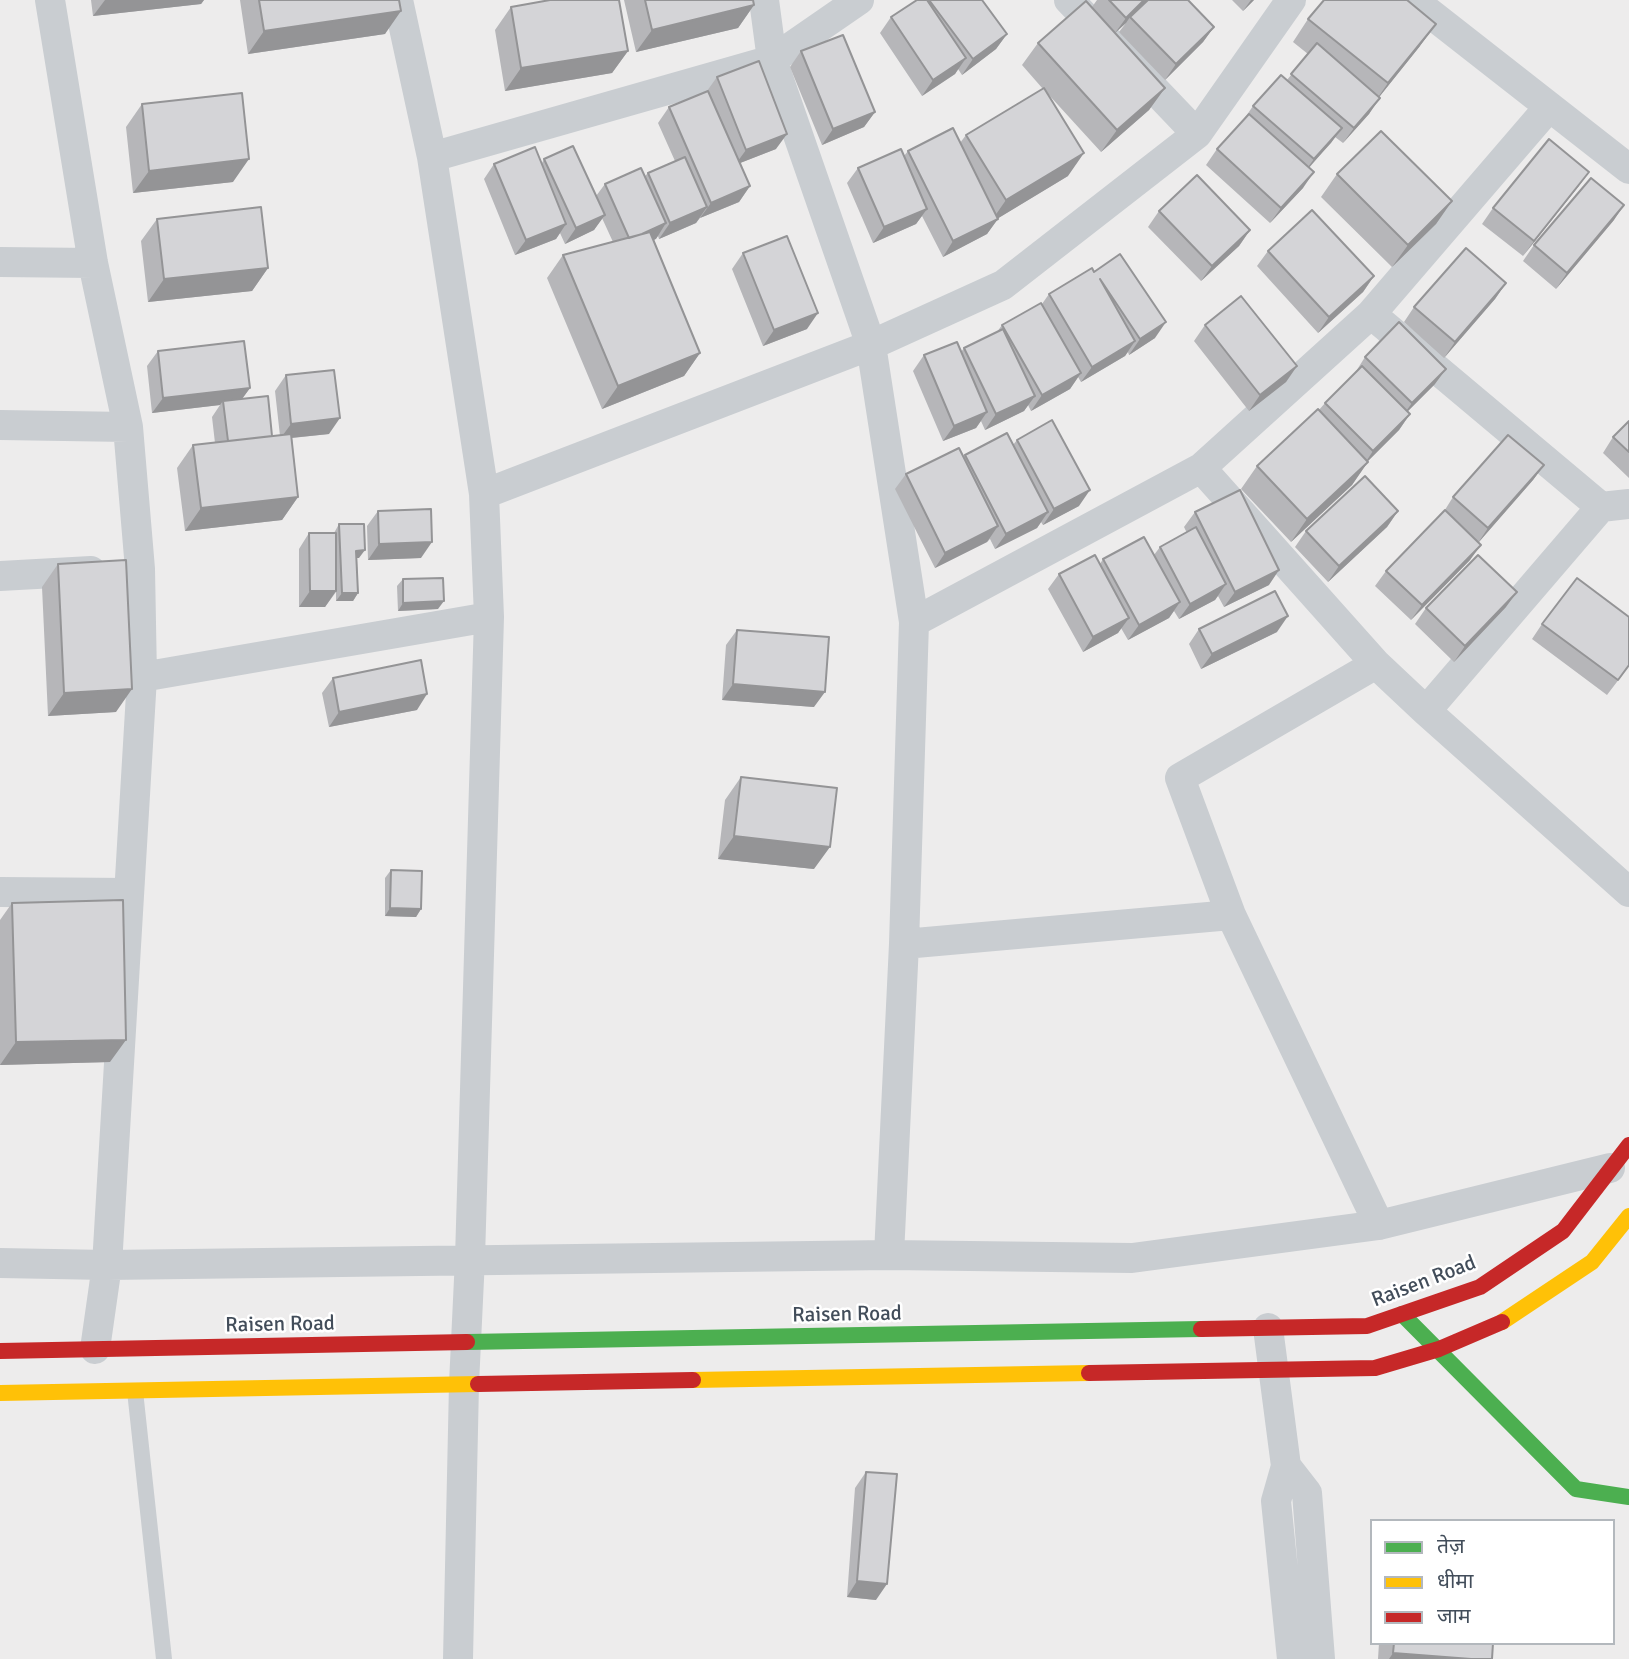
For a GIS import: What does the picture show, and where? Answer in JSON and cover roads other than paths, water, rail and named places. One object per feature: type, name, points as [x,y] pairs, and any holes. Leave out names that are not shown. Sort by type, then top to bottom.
[{"type":"main road","name":"Raisen Road","points":[[0,1351],[1367,1326],[1480,1287],[1563,1231],[1620,1156]]},
{"type":"main road","points":[[0,1393],[1375,1368],[1438,1349],[1499,1324],[1592,1262],[1629,1216]]},
{"type":"main road","points":[[1402,1314],[1576,1489],[1629,1497]]},
{"type":"street","points":[[50,0],[93,263],[128,427],[140,569],[142,677],[107,1265],[94,1349]]},
{"type":"street","points":[[398,0],[432,158],[484,494],[489,618],[464,1384],[458,1659]]},
{"type":"street","points":[[764,0],[772,60],[871,345],[914,622],[904,944],[889,1255]]},
{"type":"street","points":[[432,158],[772,60],[859,0]]},
{"type":"street","points":[[1069,0],[1197,134]]},
{"type":"street","points":[[484,494],[871,345],[1003,285],[1197,134],[1291,0]]},
{"type":"street","points":[[1413,0],[1629,169]]},
{"type":"street","points":[[914,622],[1201,468],[1371,314],[1549,107]]},
{"type":"street","points":[[0,262],[93,263]]},
{"type":"street","points":[[1371,314],[1615,505],[1426,711]]},
{"type":"street","points":[[0,425],[128,427]]},
{"type":"street","points":[[1201,468],[1376,664],[1629,892]]},
{"type":"street","points":[[0,576],[140,569]]},
{"type":"street","points":[[142,677],[489,618]]},
{"type":"street","points":[[1376,664],[1180,778],[1231,915],[1379,1225]]},
{"type":"street","points":[[0,892],[129,893]]},
{"type":"street","points":[[904,944],[1231,915]]},
{"type":"street","points":[[0,1263],[107,1265],[470,1258],[889,1255],[1132,1258],[1379,1225],[1620,1156]]},
{"type":"street","points":[[1268,1328],[1286,1466],[1276,1501],[1292,1659]]},
{"type":"street","points":[[1286,1466],[1307,1493],[1320,1659]]},
{"type":"lane","points":[[135,1391],[163,1659]]}]
